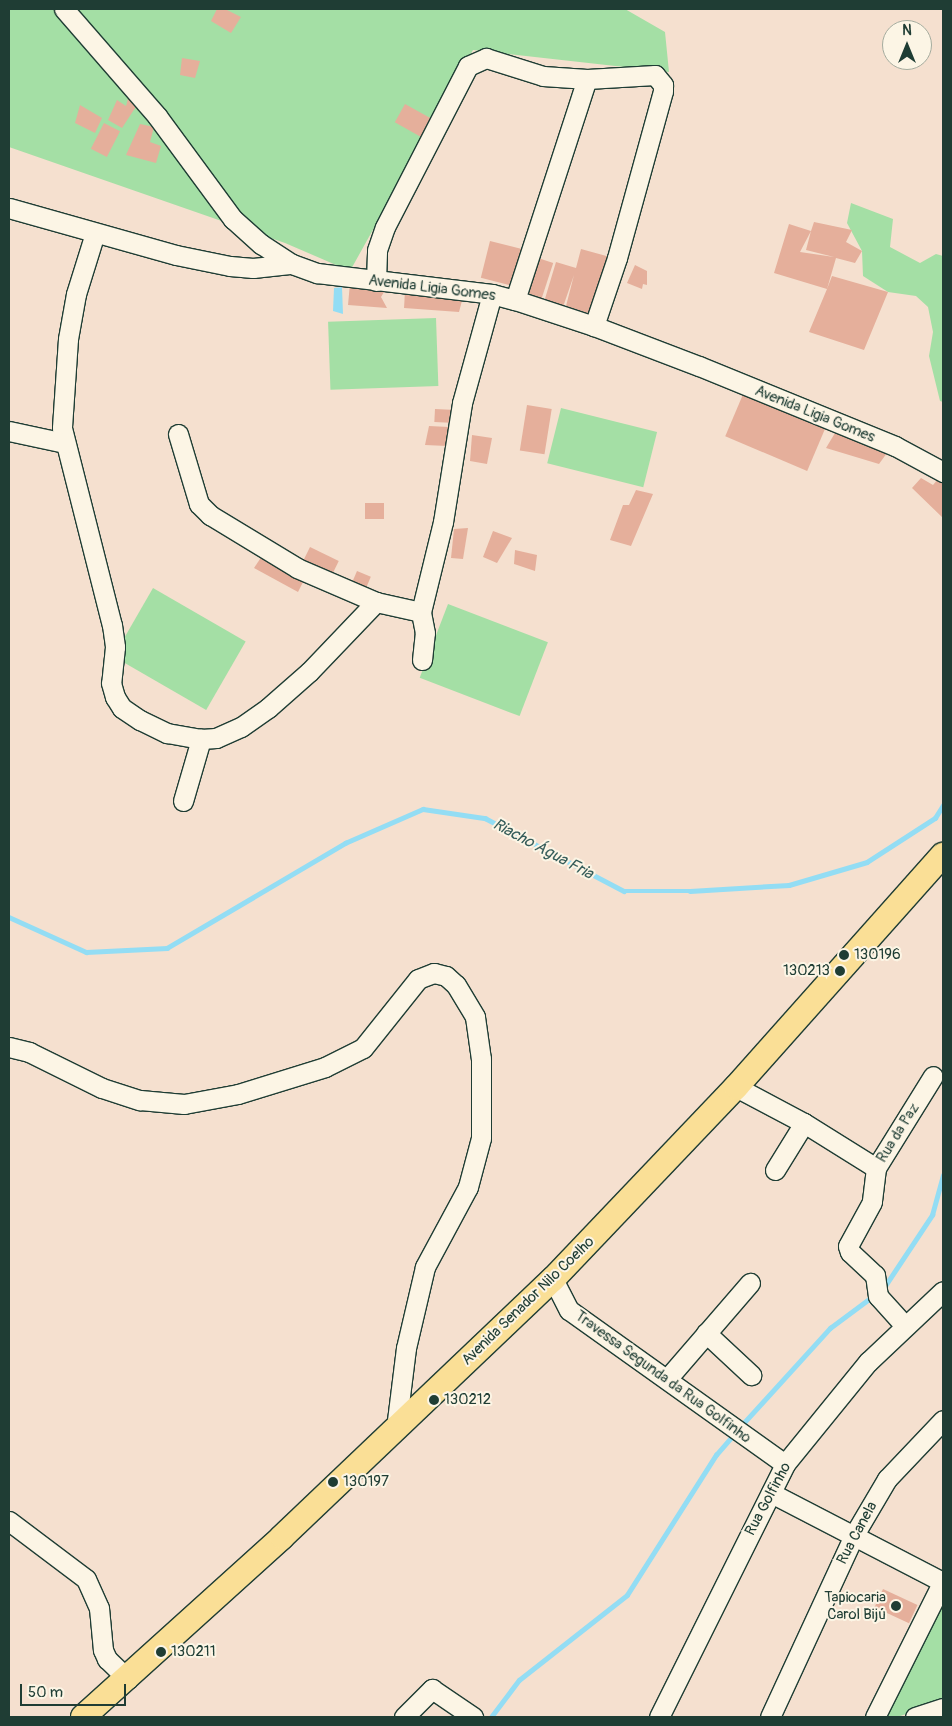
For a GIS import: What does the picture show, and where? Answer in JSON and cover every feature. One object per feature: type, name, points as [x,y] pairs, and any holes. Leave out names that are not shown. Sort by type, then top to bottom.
[{"type":"main road","name":"Avenida Senador Nilo Coelho","points":[[83,1717],[128,1679],[553,1280],[736,1087],[943,855]]},
{"type":"street","name":"Avenida Ligia Gomes","points":[[64,9],[156,116],[233,219],[261,244],[292,264],[317,273],[492,294],[515,300],[594,326],[896,446],[943,472]]},
{"type":"street","points":[[376,281],[377,250],[385,227],[468,66],[486,58],[543,76],[587,79],[643,74],[656,75],[663,85],[618,258],[594,326]]},
{"type":"street","points":[[515,300],[587,79]]},
{"type":"street","points":[[9,208],[94,233],[230,266],[253,268],[292,264]]},
{"type":"street","points":[[94,233],[76,294],[68,339],[62,428],[112,625],[115,647],[111,683],[115,697],[122,708],[140,720],[168,733],[201,739],[216,738],[241,727],[268,708],[309,672],[376,602]]},
{"type":"street","points":[[422,660],[426,633],[420,612],[443,522],[462,403],[492,294]]},
{"type":"street","points":[[9,431],[65,443]]},
{"type":"street","points":[[178,434],[199,504],[210,515],[297,568],[376,602],[420,612]]},
{"type":"street","points":[[183,801],[201,739]]},
{"type":"street","points":[[9,1047],[29,1052],[102,1088],[140,1100],[184,1104],[238,1094],[325,1068],[364,1048],[418,979],[434,973],[446,976],[456,985],[475,1017],[481,1060],[481,1138],[468,1187],[425,1267],[406,1348],[396,1428]]},
{"type":"street","name":"Rua da Paz","points":[[736,1087],[804,1123],[876,1168],[933,1076]]},
{"type":"street","points":[[774,1170],[804,1123]]},
{"type":"street","points":[[876,1168],[872,1202],[848,1246],[850,1252],[875,1275],[877,1293],[905,1326]]},
{"type":"street","name":"Travessa Segunda da Rua Golfinho","points":[[553,1280],[569,1310],[785,1464]]},
{"type":"street","points":[[667,1379],[750,1283]]},
{"type":"street","name":"Rua Golfinho","points":[[659,1717],[785,1464],[868,1362],[943,1291]]},
{"type":"street","points":[[706,1333],[751,1375]]},
{"type":"street","name":"Rua Canela","points":[[770,1717],[854,1536],[887,1479],[943,1420]]},
{"type":"street","points":[[771,1493],[943,1582],[875,1717]]},
{"type":"street","points":[[9,1521],[86,1579],[100,1608],[103,1650],[107,1659],[128,1679]]},
{"type":"street","points":[[404,1717],[432,1689],[473,1717]]},
{"type":"street","points":[[915,1717],[943,1708]]},
{"type":"green space","points":[[9,9],[625,9],[665,32],[669,72],[473,50],[350,271],[285,243],[9,147]]},
{"type":"green space","points":[[851,203],[893,219],[890,247],[920,263],[936,254],[943,256],[943,402],[940,401],[929,356],[933,332],[928,307],[916,296],[888,292],[863,276],[862,251],[847,223]]},
{"type":"green space","points":[[436,318],[438,386],[330,390],[328,322]]},
{"type":"green space","points":[[561,408],[657,432],[643,487],[547,463]]},
{"type":"green space","points":[[153,588],[246,642],[206,710],[114,656]]},
{"type":"green space","points":[[448,604],[548,642],[520,716],[420,678]]},
{"type":"green space","points":[[943,1592],[943,1702],[897,1717],[884,1717]]},
{"type":"water","points":[[342,287],[343,314],[333,311],[334,288]]},
{"type":"building","points":[[217,9],[225,9],[241,17],[231,33],[211,21]]},
{"type":"building","points":[[182,58],[200,61],[195,78],[180,75]]},
{"type":"building","points":[[129,95],[139,102],[122,128],[108,120],[117,100],[126,106]]},
{"type":"building","points":[[405,104],[432,119],[422,137],[395,122]]},
{"type":"building","points":[[80,105],[102,118],[95,133],[75,123]]},
{"type":"building","points":[[104,123],[120,131],[107,157],[91,149]]},
{"type":"building","points":[[140,124],[154,127],[150,142],[161,146],[156,163],[126,155]]},
{"type":"building","points":[[814,222],[852,230],[846,242],[862,251],[855,263],[836,258],[827,289],[774,273],[789,224],[811,231]],"holes":[[[811,231],[806,250],[834,257],[800,252]]]},
{"type":"building","points":[[490,241],[527,250],[518,287],[481,278]]},
{"type":"building","points":[[581,249],[610,257],[591,314],[566,306],[574,275],[563,307],[544,302],[556,262],[576,268]]},
{"type":"building","points":[[538,258],[553,263],[541,299],[526,294]]},
{"type":"building","points":[[635,265],[647,271],[647,285],[643,284],[642,289],[627,283]]},
{"type":"building","points":[[832,276],[888,292],[864,350],[809,332]]},
{"type":"building","points":[[350,283],[387,287],[381,297],[387,308],[348,305]]},
{"type":"building","points":[[405,291],[463,297],[459,312],[404,308]]},
{"type":"building","points":[[744,392],[826,427],[807,471],[725,436]]},
{"type":"building","points":[[527,405],[552,409],[544,454],[520,450]]},
{"type":"building","points":[[435,409],[456,410],[455,423],[434,422]]},
{"type":"building","points":[[429,426],[449,427],[447,446],[425,445]]},
{"type":"building","points":[[835,433],[887,453],[879,464],[826,448]]},
{"type":"building","points":[[472,435],[492,438],[487,464],[470,461]]},
{"type":"building","points":[[921,478],[933,485],[938,479],[943,482],[943,518],[912,488]]},
{"type":"building","points":[[636,490],[653,494],[631,546],[610,540],[623,505],[629,505]]},
{"type":"building","points":[[365,503],[384,503],[384,519],[365,519]]},
{"type":"building","points":[[468,528],[463,559],[451,558],[454,529]]},
{"type":"building","points":[[493,531],[512,538],[497,563],[483,557]]},
{"type":"building","points":[[310,547],[339,561],[330,578],[302,564]]},
{"type":"building","points":[[515,550],[537,555],[535,571],[514,564]]},
{"type":"building","points":[[264,553],[305,578],[298,592],[254,568]]},
{"type":"building","points":[[357,571],[371,577],[365,591],[351,585]]},
{"type":"building","name":"Tapiocaria Carol Bijú","points":[[883,1589],[917,1605],[909,1623],[875,1607]]},
{"type":"waterway","name":"Riacho Água Fria","points":[[9,917],[86,952],[167,948],[345,843],[423,809],[485,818],[624,891],[690,891],[789,885],[867,862],[935,818],[943,805]]},
{"type":"waterway","points":[[883,1289],[932,1215],[943,1175]]},
{"type":"waterway","points":[[740,1427],[830,1328],[873,1296]]},
{"type":"waterway","points":[[491,1717],[519,1680],[627,1595],[716,1455],[735,1433]]},
{"type":"place","name":"130196","points":[[844,955]]},
{"type":"place","name":"130213","points":[[840,971]]},
{"type":"place","name":"130212","points":[[434,1400]]},
{"type":"place","name":"130197","points":[[333,1482]]},
{"type":"place","name":"Tapiocaria Carol Bijú","points":[[896,1606]]},
{"type":"place","name":"130211","points":[[161,1652]]}]
